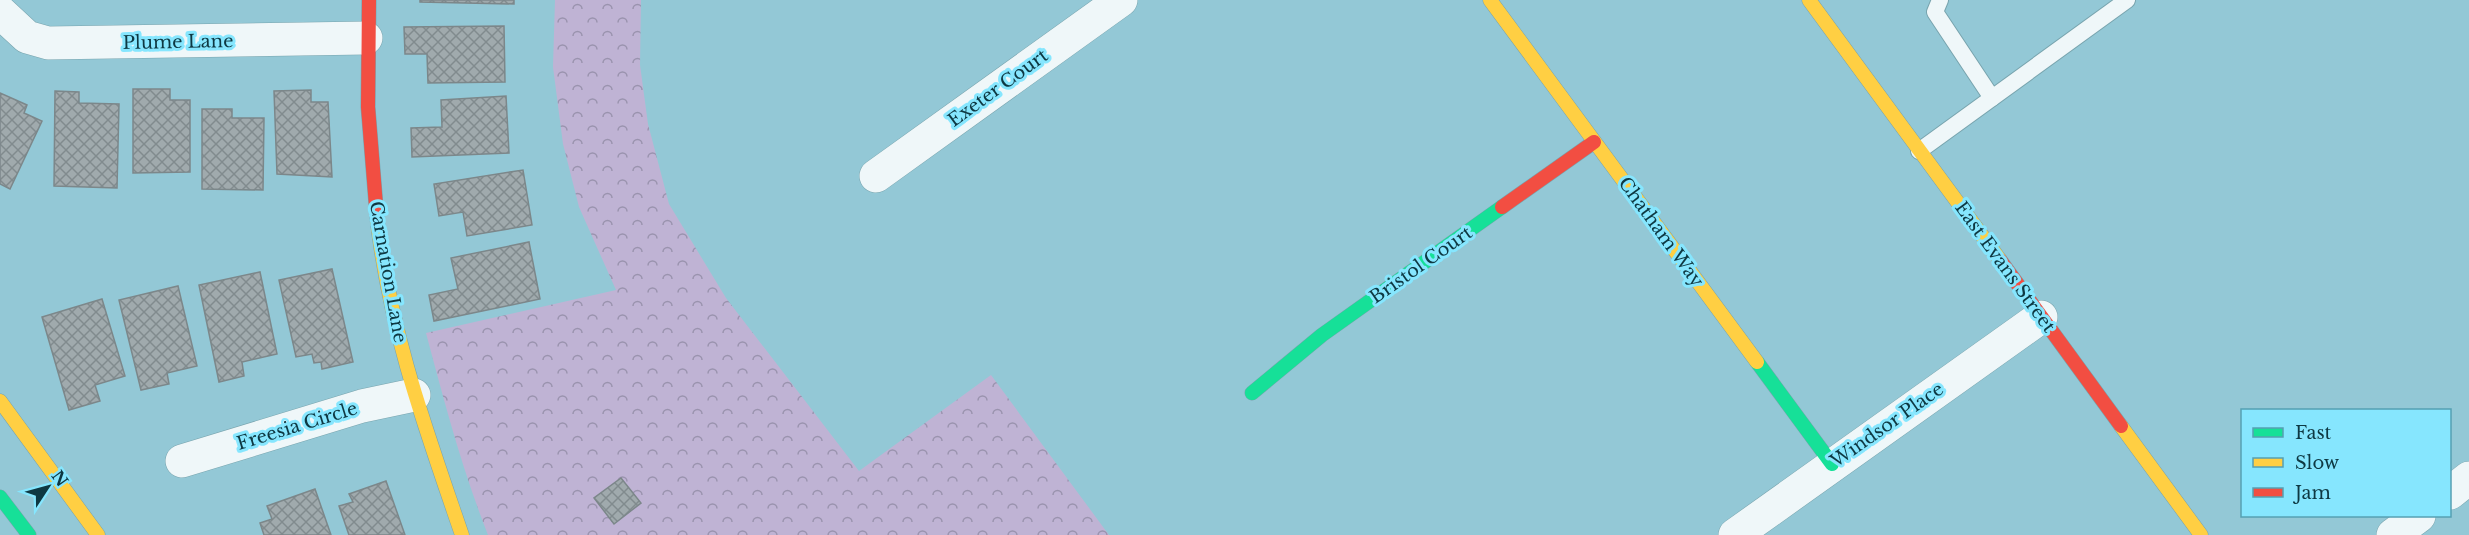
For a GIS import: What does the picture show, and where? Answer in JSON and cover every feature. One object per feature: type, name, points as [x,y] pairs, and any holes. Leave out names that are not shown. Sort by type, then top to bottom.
[{"type":"street","name":"Carnation Lane","points":[[369,0],[366,38],[372,167],[381,250],[393,321],[414,395],[462,535]]},
{"type":"street","name":"Exeter Court","points":[[876,176],[1121,0]]},
{"type":"street","name":"Chatham Way","points":[[1490,0],[1832,464]]},
{"type":"street","name":"East Evans Street","points":[[1809,0],[2201,535]]},
{"type":"street","name":"Plume Lane","points":[[0,12],[27,38],[48,43],[366,38]]},
{"type":"street","name":"Bristol Court","points":[[1252,393],[1322,335],[1594,141]]},
{"type":"street","name":"Windsor Place","points":[[1735,535],[2041,317]]},
{"type":"street","name":"Freesia Circle","points":[[182,460],[362,406],[414,395]]},
{"type":"street","points":[[0,401],[98,535]]},
{"type":"street","points":[[2451,492],[2469,478]]},
{"type":"street","points":[[0,496],[28,535]]},
{"type":"street","points":[[2393,535],[2418,517]]},
{"type":"lane","points":[[1940,0],[1935,12],[1992,98]]},
{"type":"lane","points":[[1919,151],[2127,0]]},
{"type":"green space","points":[[555,0],[641,0],[640,65],[648,124],[669,204],[726,298],[859,471],[991,375],[1109,535],[488,535],[462,460],[426,333],[616,290],[579,207],[563,144],[553,67]]},
{"type":"building","points":[[420,0],[514,0],[514,4],[420,2]]},
{"type":"building","points":[[504,26],[505,82],[428,83],[427,54],[405,54],[404,27]]},
{"type":"building","points":[[133,89],[170,89],[170,100],[190,100],[190,172],[133,173]]},
{"type":"building","points":[[311,90],[311,102],[328,102],[332,177],[277,174],[274,91]]},
{"type":"building","points":[[55,91],[79,92],[79,103],[119,104],[117,188],[54,186]]},
{"type":"building","points":[[0,93],[27,105],[24,113],[42,121],[10,189],[0,184]]},
{"type":"building","points":[[506,96],[509,153],[412,157],[411,128],[442,127],[441,100]]},
{"type":"building","points":[[202,109],[232,109],[232,118],[264,118],[263,190],[202,189]]},
{"type":"building","points":[[523,170],[532,225],[467,236],[463,212],[439,216],[434,184]]},
{"type":"building","points":[[529,242],[540,299],[434,321],[429,295],[458,289],[451,258]]},
{"type":"building","points":[[332,269],[353,362],[322,369],[321,362],[314,363],[312,354],[296,357],[279,280]]},
{"type":"building","points":[[260,272],[277,354],[242,362],[244,376],[219,382],[199,285]]},
{"type":"building","points":[[178,286],[197,366],[167,373],[169,384],[141,390],[119,300]]},
{"type":"building","points":[[102,299],[125,376],[95,385],[100,401],[69,410],[42,317]]},
{"type":"building","points":[[621,478],[641,503],[614,524],[594,498]]},
{"type":"building","points":[[386,481],[405,535],[349,535],[339,506],[353,502],[349,494]]},
{"type":"building","points":[[315,489],[331,535],[264,535],[260,523],[272,519],[267,506]]},
{"type":"traffic: fast","points":[[1252,393],[1322,335],[1502,207]]},
{"type":"traffic: fast","points":[[1757,362],[1832,464]]},
{"type":"traffic: fast","points":[[0,497],[29,535]]},
{"type":"traffic: slow","points":[[1490,0],[1757,362]]},
{"type":"traffic: slow","points":[[1809,0],[2000,260]]},
{"type":"traffic: slow","points":[[377,218],[391,300],[410,379],[462,535]]},
{"type":"traffic: slow","points":[[0,401],[98,535]]},
{"type":"traffic: slow","points":[[2121,426],[2201,535]]},
{"type":"traffic: jam","points":[[369,0],[368,107],[377,218]]},
{"type":"traffic: jam","points":[[1502,207],[1594,142]]},
{"type":"traffic: jam","points":[[2000,260],[2121,426]]}]
